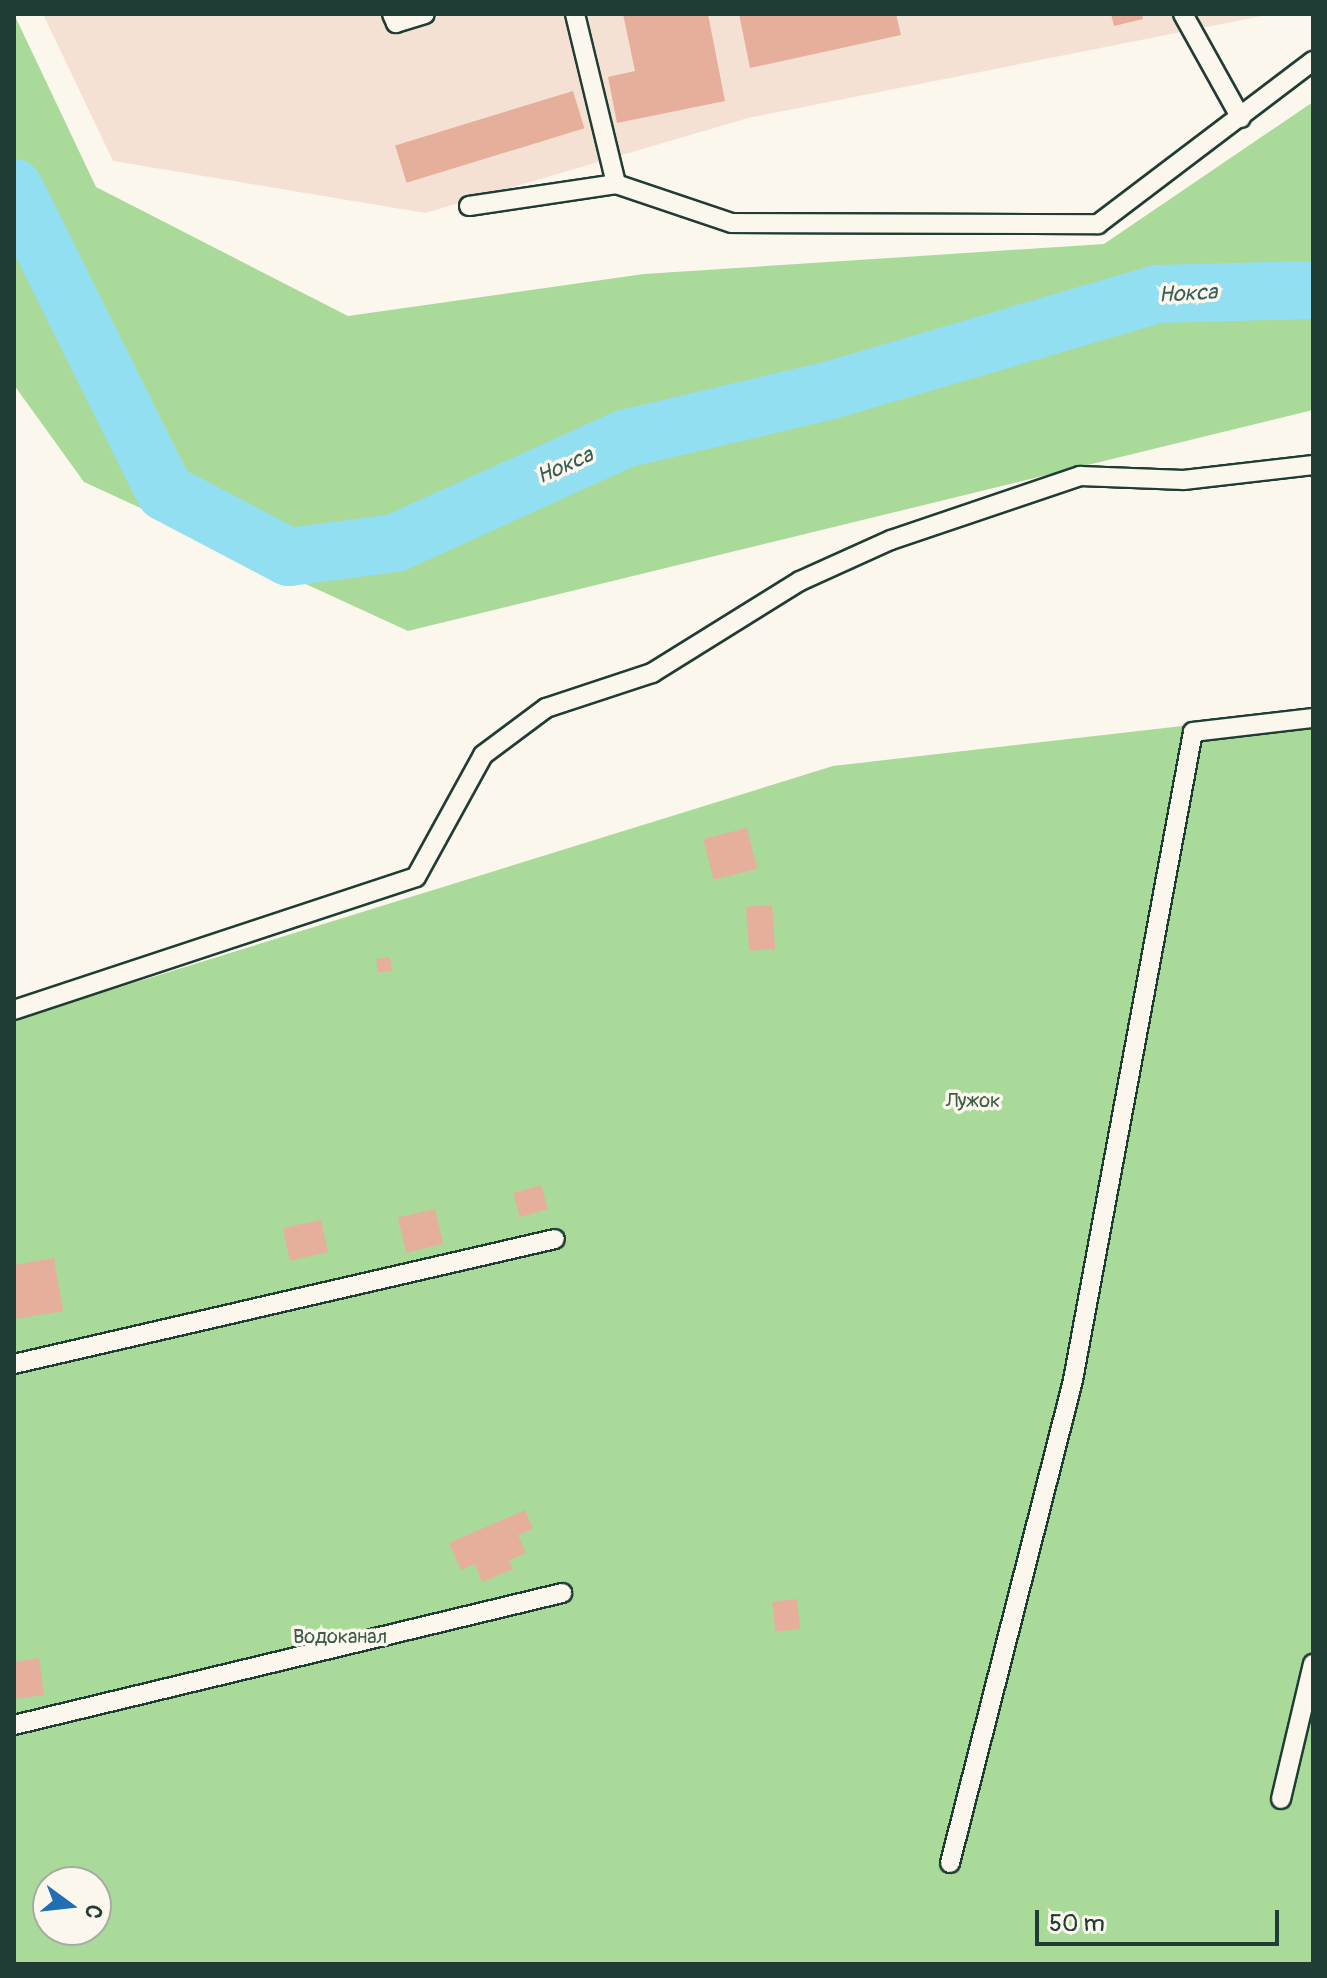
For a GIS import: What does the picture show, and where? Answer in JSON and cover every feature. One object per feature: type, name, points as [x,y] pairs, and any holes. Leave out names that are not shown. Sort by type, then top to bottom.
[{"type":"lane","points":[[392,14],[396,23],[425,14]]},
{"type":"lane","points":[[575,14],[616,184]]},
{"type":"lane","points":[[1183,14],[1241,118]]},
{"type":"lane","points":[[469,206],[616,184],[732,223],[1098,224],[1313,61]]},
{"type":"lane","points":[[14,1010],[416,877],[483,755],[546,708],[652,673],[800,581],[891,540],[1080,476],[1184,480],[1313,465]]},
{"type":"lane","points":[[950,1863],[1073,1380],[1193,732],[1313,718]]},
{"type":"lane","points":[[14,1364],[555,1239]]},
{"type":"lane","points":[[14,1725],[562,1593]]},
{"type":"lane","points":[[1281,1799],[1313,1664]]},
{"type":"shaded area","points":[[43,14],[1272,14],[748,118],[425,213],[113,161]]},
{"type":"green space","points":[[14,14],[96,187],[348,316],[644,274],[1104,244],[1313,102],[1313,410],[408,631],[84,482],[14,385]]},
{"type":"green space","points":[[1313,711],[1313,1964],[14,1964],[14,1020],[833,766]]},
{"type":"building","points":[[623,14],[708,14],[725,101],[617,123],[608,77],[635,71]]},
{"type":"building","points":[[739,14],[896,14],[901,35],[750,68]]},
{"type":"building","points":[[1111,14],[1142,14],[1143,19],[1114,26]]},
{"type":"building","points":[[573,91],[584,128],[407,183],[395,145]]},
{"type":"building","points":[[747,828],[757,869],[713,880],[703,839]]},
{"type":"building","points":[[772,905],[775,949],[749,951],[746,907]]},
{"type":"building","points":[[390,957],[392,971],[378,973],[376,959]]},
{"type":"building","points":[[541,1185],[548,1209],[520,1217],[513,1193]]},
{"type":"building","points":[[435,1209],[443,1244],[406,1253],[398,1218]]},
{"type":"building","points":[[321,1220],[328,1252],[290,1260],[283,1228]]},
{"type":"building","points":[[54,1258],[63,1311],[15,1319],[14,1265]]},
{"type":"building","points":[[525,1510],[533,1529],[518,1535],[526,1553],[509,1560],[513,1569],[482,1582],[475,1564],[461,1570],[449,1543]]},
{"type":"building","points":[[797,1599],[800,1629],[775,1631],[772,1602]]},
{"type":"building","points":[[39,1658],[44,1695],[14,1699],[14,1662]]},
{"type":"waterway","name":"Нокса","points":[[14,188],[165,492],[289,557],[395,543],[624,439],[831,390],[1158,294],[1313,290]]},
{"type":"park label","name":"Лужок","points":[[973,1100]]},
{"type":"park label","name":"Водоканал","points":[[340,1636]]}]
